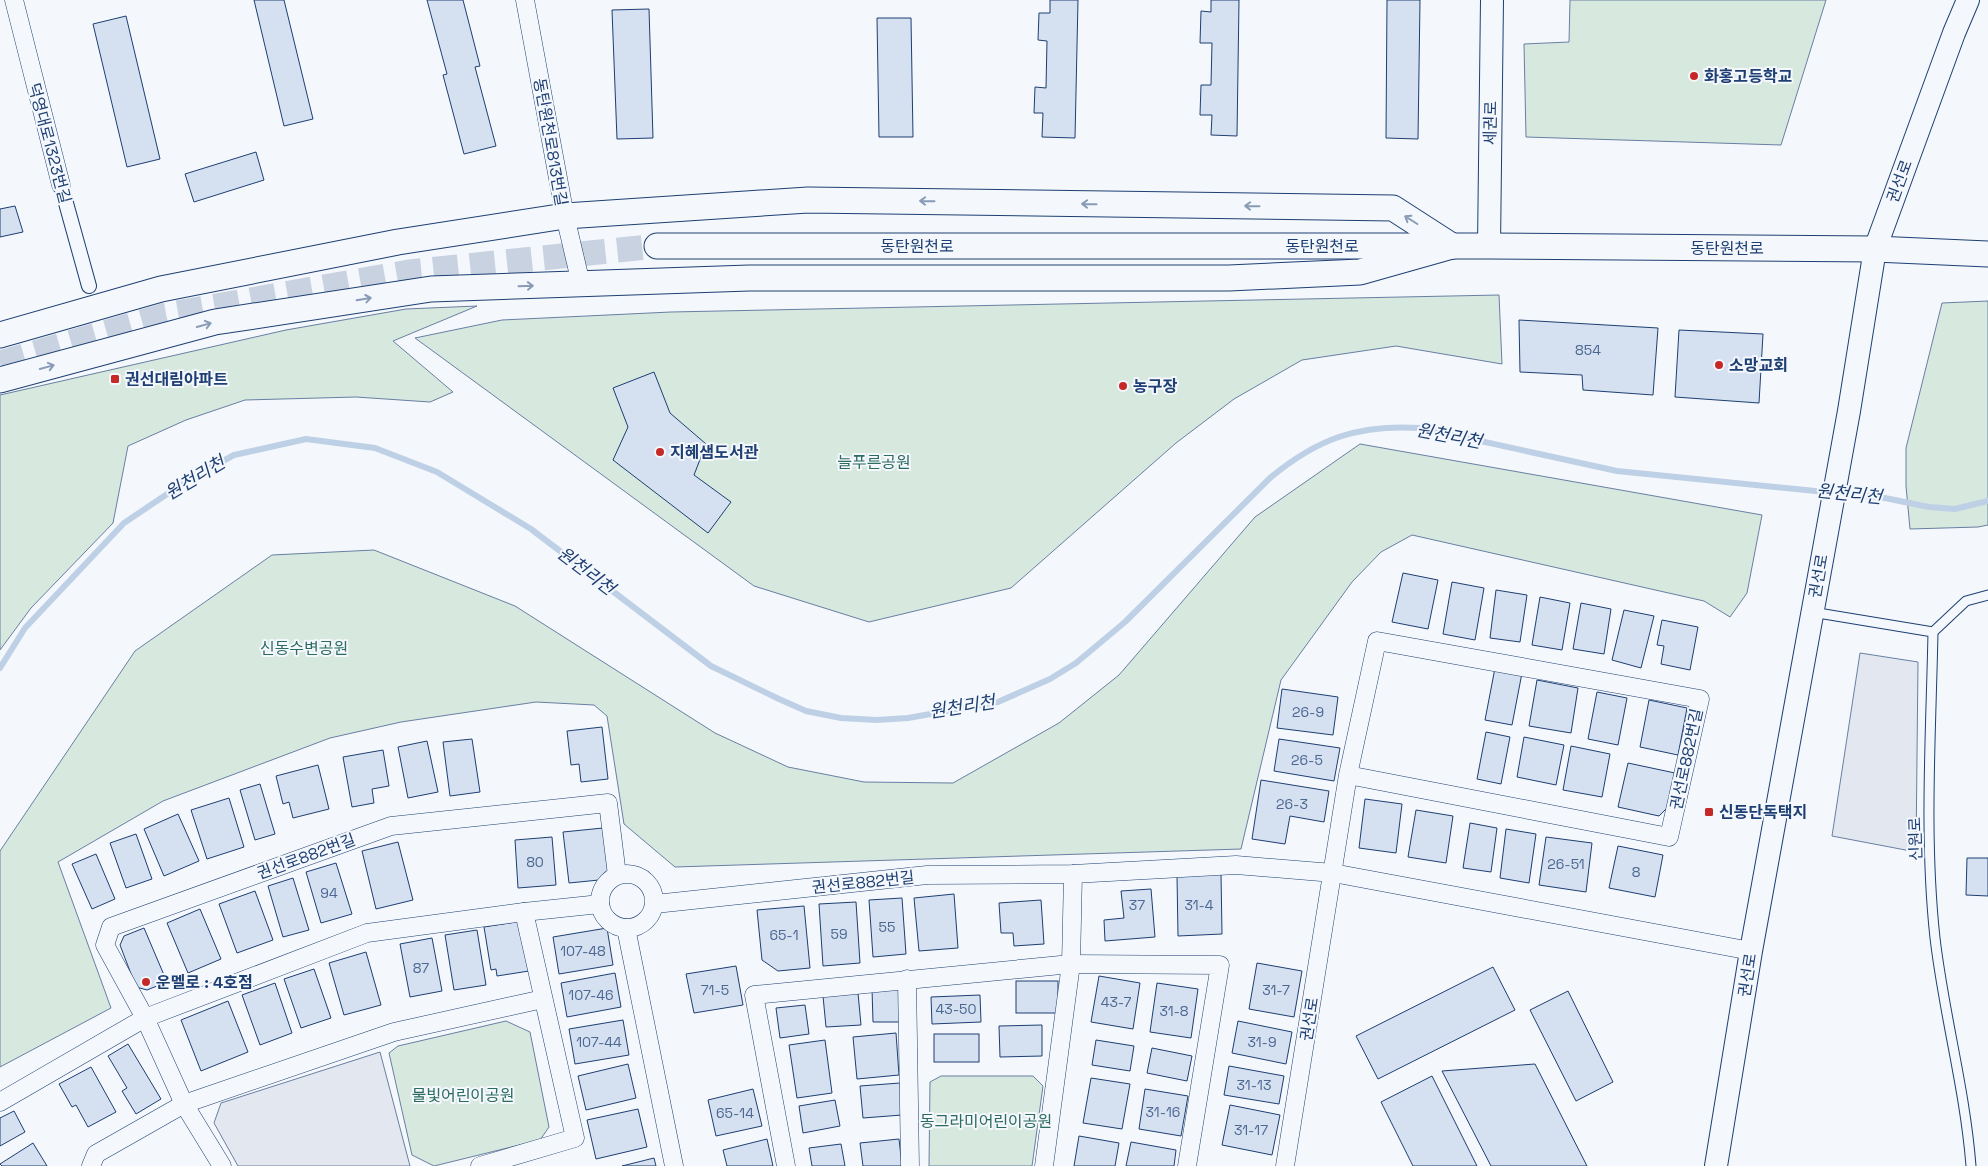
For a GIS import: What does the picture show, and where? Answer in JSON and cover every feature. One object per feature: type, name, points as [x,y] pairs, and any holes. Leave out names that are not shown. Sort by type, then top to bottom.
[{"type":"main road","points":[[0,335],[161,288],[398,242],[565,216],[808,200],[1393,208],[1452,246]]},
{"type":"main road","name":"동탄원천로","points":[[657,246],[1490,246],[1874,249],[1988,254]]},
{"type":"main road","points":[[0,380],[215,322],[431,289],[749,278],[1229,278],[1360,272],[1452,246]]},
{"type":"street","name":"덕영대로1323번길","points":[[14,0],[60,185],[89,286]]},
{"type":"street","name":"동탄원천로813번길","points":[[526,0],[565,216],[581,284]]},
{"type":"street","name":"세권로","points":[[1490,246],[1492,0]]},
{"type":"street","name":"권선로","points":[[1716,1166],[1751,951],[1819,567],[1849,411],[1874,249],[1968,0]]},
{"type":"street","name":"권선로882번길","points":[[1334,873],[1348,775],[1377,641],[1700,699],[1669,837],[1348,775]]},
{"type":"street","name":"권선로882번길","points":[[222,1166],[184,1104],[145,1018],[105,945],[111,927],[391,826],[608,803],[617,875]]},
{"type":"street","name":"권선로882번길","points":[[655,904],[927,875],[1073,874],[1236,865],[1334,873],[1751,951]]},
{"type":"street","points":[[627,873],[644,879],[654,894],[655,904],[648,919],[642,924],[626,928],[609,921],[603,914],[600,895],[604,886],[617,875],[627,873]]},
{"type":"street","name":"권선로","points":[[1285,1166],[1334,873]]},
{"type":"street","points":[[1044,1166],[1071,964],[1073,874]]},
{"type":"street","points":[[0,1102],[145,1018],[366,933],[600,904]]},
{"type":"street","points":[[480,1166],[575,1138],[524,912]]},
{"type":"street","points":[[626,928],[674,1166]]},
{"type":"street","points":[[786,1166],[754,995],[1071,964],[1220,965],[1187,1166]]},
{"type":"street","points":[[907,979],[910,1166]]},
{"type":"street","points":[[91,1166],[96,1154],[184,1104],[394,1032],[543,999]]},
{"type":"lane","points":[[1812,612],[1933,632],[1966,601],[1988,595]]},
{"type":"lane","name":"신원로","points":[[1933,632],[1929,831],[1935,938],[1961,1082],[1972,1166]]},
{"type":"green space","name":"화홍고등학교","points":[[1570,0],[1826,0],[1781,145],[1526,137],[1524,44],[1569,42]]},
{"type":"green space","name":"늘푸른공원","points":[[1499,295],[1502,364],[1396,346],[1302,360],[1234,399],[1176,443],[1011,588],[869,622],[754,586],[415,338],[502,320],[671,312]]},
{"type":"green space","points":[[1988,301],[1988,525],[1910,529],[1906,486],[1906,448],[1942,303]]},
{"type":"green space","points":[[477,306],[393,341],[453,392],[430,402],[356,397],[245,400],[186,420],[128,446],[113,523],[31,608],[0,650],[0,395],[286,330],[406,309]]},
{"type":"green space","name":"신동수변공원","points":[[1360,444],[1762,515],[1747,593],[1730,617],[1704,601],[1412,535],[1381,552],[1352,582],[1281,680],[1241,849],[675,867],[624,824],[607,716],[594,705],[536,702],[401,722],[330,738],[163,801],[58,862],[111,1008],[0,1067],[0,851],[135,651],[272,555],[374,550],[515,606],[715,733],[788,767],[864,782],[953,783],[1059,723],[1119,675],[1255,517]]},
{"type":"green space","name":"물빛어린이공원","points":[[506,1021],[530,1032],[549,1127],[540,1140],[434,1166],[412,1155],[389,1053],[398,1046]]},
{"type":"green space","name":"동그라미어린이공원","points":[[941,1076],[1033,1076],[1043,1086],[1032,1166],[929,1166],[930,1082]]},
{"type":"shaded area","points":[[1860,653],[1918,662],[1916,852],[1832,836]]},
{"type":"shaded area","points":[[380,1052],[410,1166],[238,1166],[214,1123],[221,1103]]},
{"type":"building","points":[[254,0],[284,0],[313,119],[284,126]]},
{"type":"building","points":[[427,0],[463,0],[480,66],[475,67],[496,146],[464,154],[443,75],[447,74]]},
{"type":"building","points":[[1050,0],[1078,0],[1075,138],[1042,137],[1043,113],[1034,113],[1035,87],[1046,88],[1047,41],[1038,40],[1039,13],[1050,13]]},
{"type":"building","points":[[1211,0],[1239,0],[1237,136],[1211,135],[1212,115],[1200,115],[1201,85],[1211,85],[1212,43],[1200,43],[1201,11],[1211,12]]},
{"type":"building","points":[[1387,0],[1420,0],[1418,139],[1386,138]]},
{"type":"building","points":[[649,9],[653,138],[617,139],[612,10]]},
{"type":"building","points":[[126,16],[160,159],[127,167],[93,24]]},
{"type":"building","points":[[877,18],[911,18],[913,137],[879,137]]},
{"type":"building","points":[[256,152],[264,180],[194,202],[185,174]]},
{"type":"building","points":[[15,206],[23,232],[0,237],[0,209]]},
{"type":"building","points":[[1519,320],[1658,328],[1653,395],[1583,390],[1582,375],[1520,372]]},
{"type":"building","name":"소망교회","points":[[1679,330],[1763,334],[1759,403],[1675,397]]},
{"type":"building","name":"지혜샘도서관","points":[[654,372],[670,413],[706,444],[694,475],[731,502],[708,533],[613,460],[628,427],[613,388]]},
{"type":"building","points":[[1403,573],[1438,580],[1428,629],[1392,622]]},
{"type":"building","points":[[1452,582],[1484,588],[1475,640],[1443,634]]},
{"type":"building","points":[[1496,590],[1527,595],[1520,642],[1490,638]]},
{"type":"building","points":[[1540,597],[1570,603],[1562,650],[1532,645]]},
{"type":"building","points":[[1581,603],[1611,609],[1604,654],[1573,649]]},
{"type":"building","points":[[1624,610],[1654,616],[1641,668],[1612,660]]},
{"type":"building","points":[[1662,620],[1698,627],[1690,670],[1661,664],[1664,646],[1657,645]]},
{"type":"building","points":[[1495,668],[1522,673],[1512,725],[1485,720]]},
{"type":"building","points":[[1537,680],[1578,688],[1571,733],[1529,726]]},
{"type":"building","points":[[1282,689],[1338,697],[1333,735],[1277,728]]},
{"type":"building","points":[[1597,692],[1627,698],[1618,745],[1588,739]]},
{"type":"building","points":[[1649,700],[1687,708],[1678,755],[1640,747]]},
{"type":"building","points":[[602,727],[608,779],[581,782],[579,764],[571,765],[567,731]]},
{"type":"building","points":[[1486,732],[1510,737],[1501,784],[1477,779]]},
{"type":"building","points":[[1524,737],[1564,745],[1556,785],[1517,777]]},
{"type":"building","points":[[472,739],[480,792],[450,796],[443,742]]},
{"type":"building","points":[[1279,739],[1340,748],[1334,781],[1274,771]]},
{"type":"building","points":[[427,741],[438,792],[408,798],[398,747]]},
{"type":"building","points":[[1571,746],[1610,754],[1602,797],[1563,790]]},
{"type":"building","points":[[383,750],[389,786],[372,789],[374,803],[352,807],[343,757]]},
{"type":"building","points":[[1628,763],[1675,773],[1667,808],[1659,816],[1618,807]]},
{"type":"building","points":[[318,765],[329,809],[293,818],[289,802],[283,804],[276,776]]},
{"type":"building","points":[[1261,780],[1329,791],[1324,822],[1290,816],[1285,844],[1252,839]]},
{"type":"building","points":[[260,784],[275,834],[255,840],[240,790]]},
{"type":"building","points":[[229,798],[244,847],[207,859],[191,810]]},
{"type":"building","points":[[1365,799],[1402,804],[1396,853],[1359,848]]},
{"type":"building","points":[[1416,810],[1453,816],[1446,863],[1408,857]]},
{"type":"building","points":[[178,814],[199,861],[164,876],[144,829]]},
{"type":"building","points":[[1470,823],[1497,828],[1491,872],[1463,868]]},
{"type":"building","points":[[603,828],[609,879],[569,883],[563,832]]},
{"type":"building","points":[[1506,829],[1536,834],[1529,883],[1500,878]]},
{"type":"building","points":[[136,834],[152,879],[126,888],[110,843]]},
{"type":"building","points":[[552,837],[556,885],[518,888],[515,840]]},
{"type":"building","points":[[1546,837],[1592,843],[1586,892],[1539,885]]},
{"type":"building","points":[[398,842],[413,900],[376,909],[362,851]]},
{"type":"building","points":[[1618,846],[1663,855],[1655,897],[1609,888]]},
{"type":"building","points":[[96,854],[115,899],[92,909],[72,864]]},
{"type":"building","points":[[1967,858],[1988,858],[1988,896],[1966,895]]},
{"type":"building","points":[[336,863],[352,914],[321,923],[306,872]]},
{"type":"building","points":[[1221,874],[1222,934],[1178,936],[1177,876]]},
{"type":"building","points":[[293,878],[309,930],[283,937],[268,886]]},
{"type":"building","points":[[1151,889],[1155,937],[1105,941],[1104,920],[1124,918],[1121,891]]},
{"type":"building","points":[[255,891],[273,940],[237,953],[219,904]]},
{"type":"building","points":[[954,894],[958,948],[919,951],[914,898]]},
{"type":"building","points":[[902,898],[906,954],[873,957],[869,900]]},
{"type":"building","points":[[1041,900],[1044,944],[1014,946],[1013,933],[1001,933],[999,903]]},
{"type":"building","points":[[856,902],[860,963],[823,966],[819,904]]},
{"type":"building","points":[[804,906],[810,968],[778,971],[762,960],[757,910]]},
{"type":"building","points":[[200,909],[221,959],[188,973],[167,923]]},
{"type":"building","points":[[522,921],[529,971],[497,976],[496,969],[491,970],[484,927]]},
{"type":"building","points":[[144,928],[167,982],[147,990],[136,987],[120,945],[124,936]]},
{"type":"building","points":[[607,928],[613,965],[559,974],[553,937]]},
{"type":"building","points":[[477,930],[486,985],[454,990],[445,935]]},
{"type":"building","points":[[432,938],[442,991],[410,997],[400,944]]},
{"type":"building","points":[[366,952],[381,1005],[344,1015],[329,963]]},
{"type":"building","points":[[1257,963],[1302,971],[1294,1017],[1249,1009]]},
{"type":"building","points":[[736,966],[743,1005],[694,1013],[686,974]]},
{"type":"building","points":[[1493,967],[1515,1010],[1378,1079],[1356,1036]]},
{"type":"building","points":[[314,969],[331,1018],[301,1028],[284,979]]},
{"type":"building","points":[[615,973],[621,1007],[567,1017],[561,983]]},
{"type":"building","points":[[1099,976],[1140,983],[1133,1029],[1091,1022]]},
{"type":"building","points":[[1016,981],[1058,981],[1058,1013],[1016,1013]]},
{"type":"building","points":[[275,983],[292,1033],[260,1045],[242,995]]},
{"type":"building","points":[[1157,983],[1198,989],[1191,1038],[1150,1032]]},
{"type":"building","points":[[872,989],[901,989],[902,1022],[873,1022]]},
{"type":"building","points":[[1568,991],[1613,1082],[1576,1101],[1530,1010]]},
{"type":"building","points":[[858,993],[861,1025],[826,1027],[823,996]]},
{"type":"building","points":[[980,995],[981,1022],[932,1024],[931,997]]},
{"type":"building","points":[[228,1001],[248,1052],[201,1071],[181,1020]]},
{"type":"building","points":[[805,1005],[809,1034],[780,1038],[776,1008]]},
{"type":"building","points":[[623,1020],[629,1055],[575,1064],[569,1029]]},
{"type":"building","points":[[1238,1021],[1292,1032],[1286,1064],[1232,1053]]},
{"type":"building","points":[[1042,1025],[1042,1056],[1000,1057],[999,1026]]},
{"type":"building","points":[[896,1033],[899,1075],[857,1079],[853,1037]]},
{"type":"building","points":[[934,1034],[979,1034],[979,1062],[934,1062]]},
{"type":"building","points":[[825,1040],[832,1093],[797,1098],[789,1045]]},
{"type":"building","points":[[1096,1040],[1134,1046],[1130,1071],[1092,1065]]},
{"type":"building","points":[[128,1044],[161,1099],[136,1114],[122,1091],[127,1088],[108,1056]]},
{"type":"building","points":[[1152,1048],[1192,1056],[1187,1081],[1147,1073]]},
{"type":"building","points":[[628,1064],[636,1098],[586,1110],[578,1076]]},
{"type":"building","points":[[1535,1064],[1587,1166],[1491,1166],[1442,1071]]},
{"type":"building","points":[[1229,1066],[1284,1076],[1279,1104],[1224,1095]]},
{"type":"building","points":[[91,1067],[116,1112],[88,1127],[76,1105],[72,1107],[59,1084]]},
{"type":"building","points":[[1432,1076],[1477,1166],[1413,1166],[1381,1102]]},
{"type":"building","points":[[1091,1078],[1130,1084],[1122,1129],[1083,1123]]},
{"type":"building","points":[[900,1083],[902,1115],[863,1118],[860,1086]]},
{"type":"building","points":[[753,1089],[762,1126],[716,1136],[708,1100]]},
{"type":"building","points":[[1145,1089],[1188,1096],[1181,1136],[1139,1129]]},
{"type":"building","points":[[835,1100],[840,1126],[803,1133],[799,1106]]},
{"type":"building","points":[[1230,1105],[1280,1115],[1272,1155],[1222,1145]]},
{"type":"building","points":[[638,1109],[647,1147],[596,1159],[587,1120]]},
{"type":"building","points":[[14,1111],[25,1132],[0,1146],[0,1118]]},
{"type":"building","points":[[1079,1136],[1119,1143],[1115,1166],[1074,1166]]},
{"type":"building","points":[[767,1139],[773,1166],[727,1166],[723,1150]]},
{"type":"building","points":[[899,1139],[902,1166],[863,1166],[860,1143]]},
{"type":"building","points":[[1131,1142],[1176,1150],[1174,1166],[1126,1166]]},
{"type":"building","points":[[33,1143],[47,1166],[2,1166],[0,1164]]},
{"type":"building","points":[[841,1144],[845,1166],[812,1166],[809,1148]]},
{"type":"building","points":[[654,1158],[656,1166],[622,1166]]},
{"type":"waterway","name":"원천리천","points":[[0,668],[25,628],[124,523],[188,480],[234,455],[306,439],[375,448],[437,472],[531,529],[711,666],[806,711],[841,718],[877,720],[908,718],[998,702],[1050,679],[1076,663],[1125,622],[1270,478],[1288,464],[1305,453],[1340,436],[1378,428],[1421,428],[1617,471],[1885,498],[1929,507],[1955,509],[1988,501]]},
{"type":"tunnel","points":[[0,363],[166,315],[409,272],[657,246]]},
{"type":"place","name":"화홍고등학교","points":[[1694,76]]},
{"type":"place","name":"소망교회","points":[[1719,365]]},
{"type":"place","name":"권선대림아파트","points":[[115,379]]},
{"type":"place","name":"농구장","points":[[1123,386]]},
{"type":"place","name":"지혜샘도서관","points":[[660,452]]},
{"type":"place","name":"신동단독택지","points":[[1709,812]]},
{"type":"place","name":"운멜로 : 4호점","points":[[146,982]]}]
